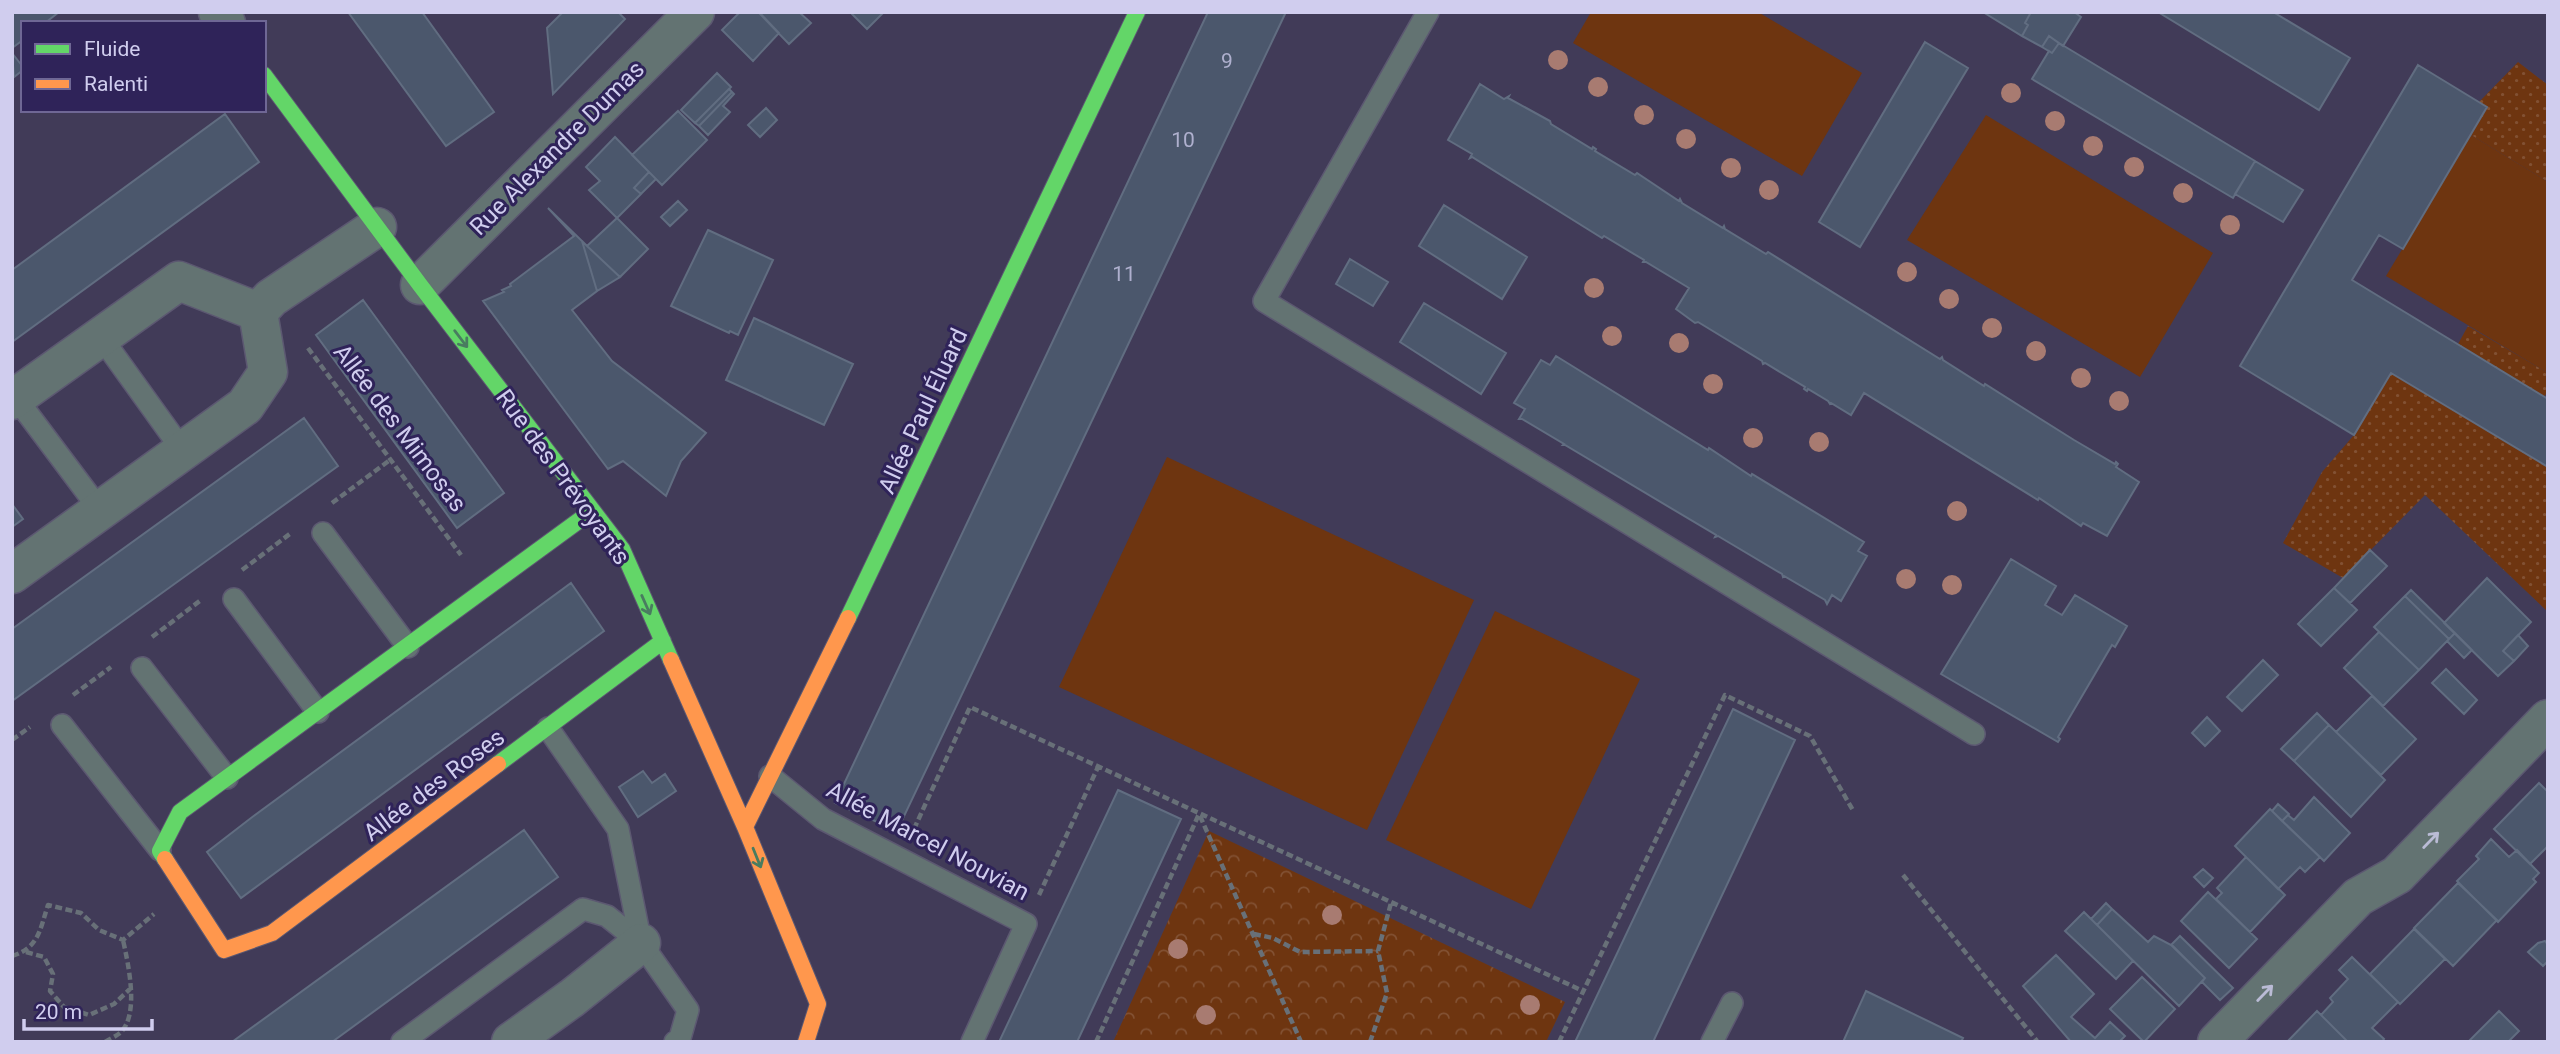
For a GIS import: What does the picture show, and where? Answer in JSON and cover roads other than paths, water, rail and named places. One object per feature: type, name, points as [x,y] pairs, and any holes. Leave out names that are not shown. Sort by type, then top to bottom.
[{"type":"street","name":"Rue Alexandre Dumas","points":[[419,285],[695,12]]},
{"type":"street","name":"Allée Paul Éluard","points":[[745,827],[884,545],[1138,12]]},
{"type":"street","name":"Rue des Prévoyants","points":[[266,78],[419,285],[622,550],[745,827],[818,1004],[806,1042]]},
{"type":"street","points":[[265,305],[377,227]]},
{"type":"street","points":[[14,399],[179,281],[265,305]]},
{"type":"street","points":[[12,574],[246,406],[268,372],[265,305]]},
{"type":"street","points":[[160,850],[180,812],[592,511]]},
{"type":"street","name":"Allée des Roses","points":[[160,850],[224,950],[272,933],[663,641]]},
{"type":"street","points":[[2217,1042],[2358,897],[2397,875],[2548,719]]},
{"type":"street","points":[[510,1042],[572,998],[641,943]]},
{"type":"lane","points":[[1428,12],[1264,301],[1973,734]]},
{"type":"lane","points":[[101,337],[183,451]]},
{"type":"lane","points":[[14,399],[100,510]]},
{"type":"lane","points":[[323,533],[408,647]]},
{"type":"lane","points":[[234,599],[318,712]]},
{"type":"lane","points":[[142,668],[227,778]]},
{"type":"lane","points":[[62,725],[160,850]]},
{"type":"lane","points":[[548,728],[618,830],[641,943]]},
{"type":"lane","name":"Allée Marcel Nouvian","points":[[770,776],[823,819],[1026,924],[972,1042]]},
{"type":"lane","points":[[402,1042],[583,909],[607,916],[641,943],[688,1010],[680,1038],[675,1042]]},
{"type":"lane","points":[[1712,1042],[1731,1003]]}]
